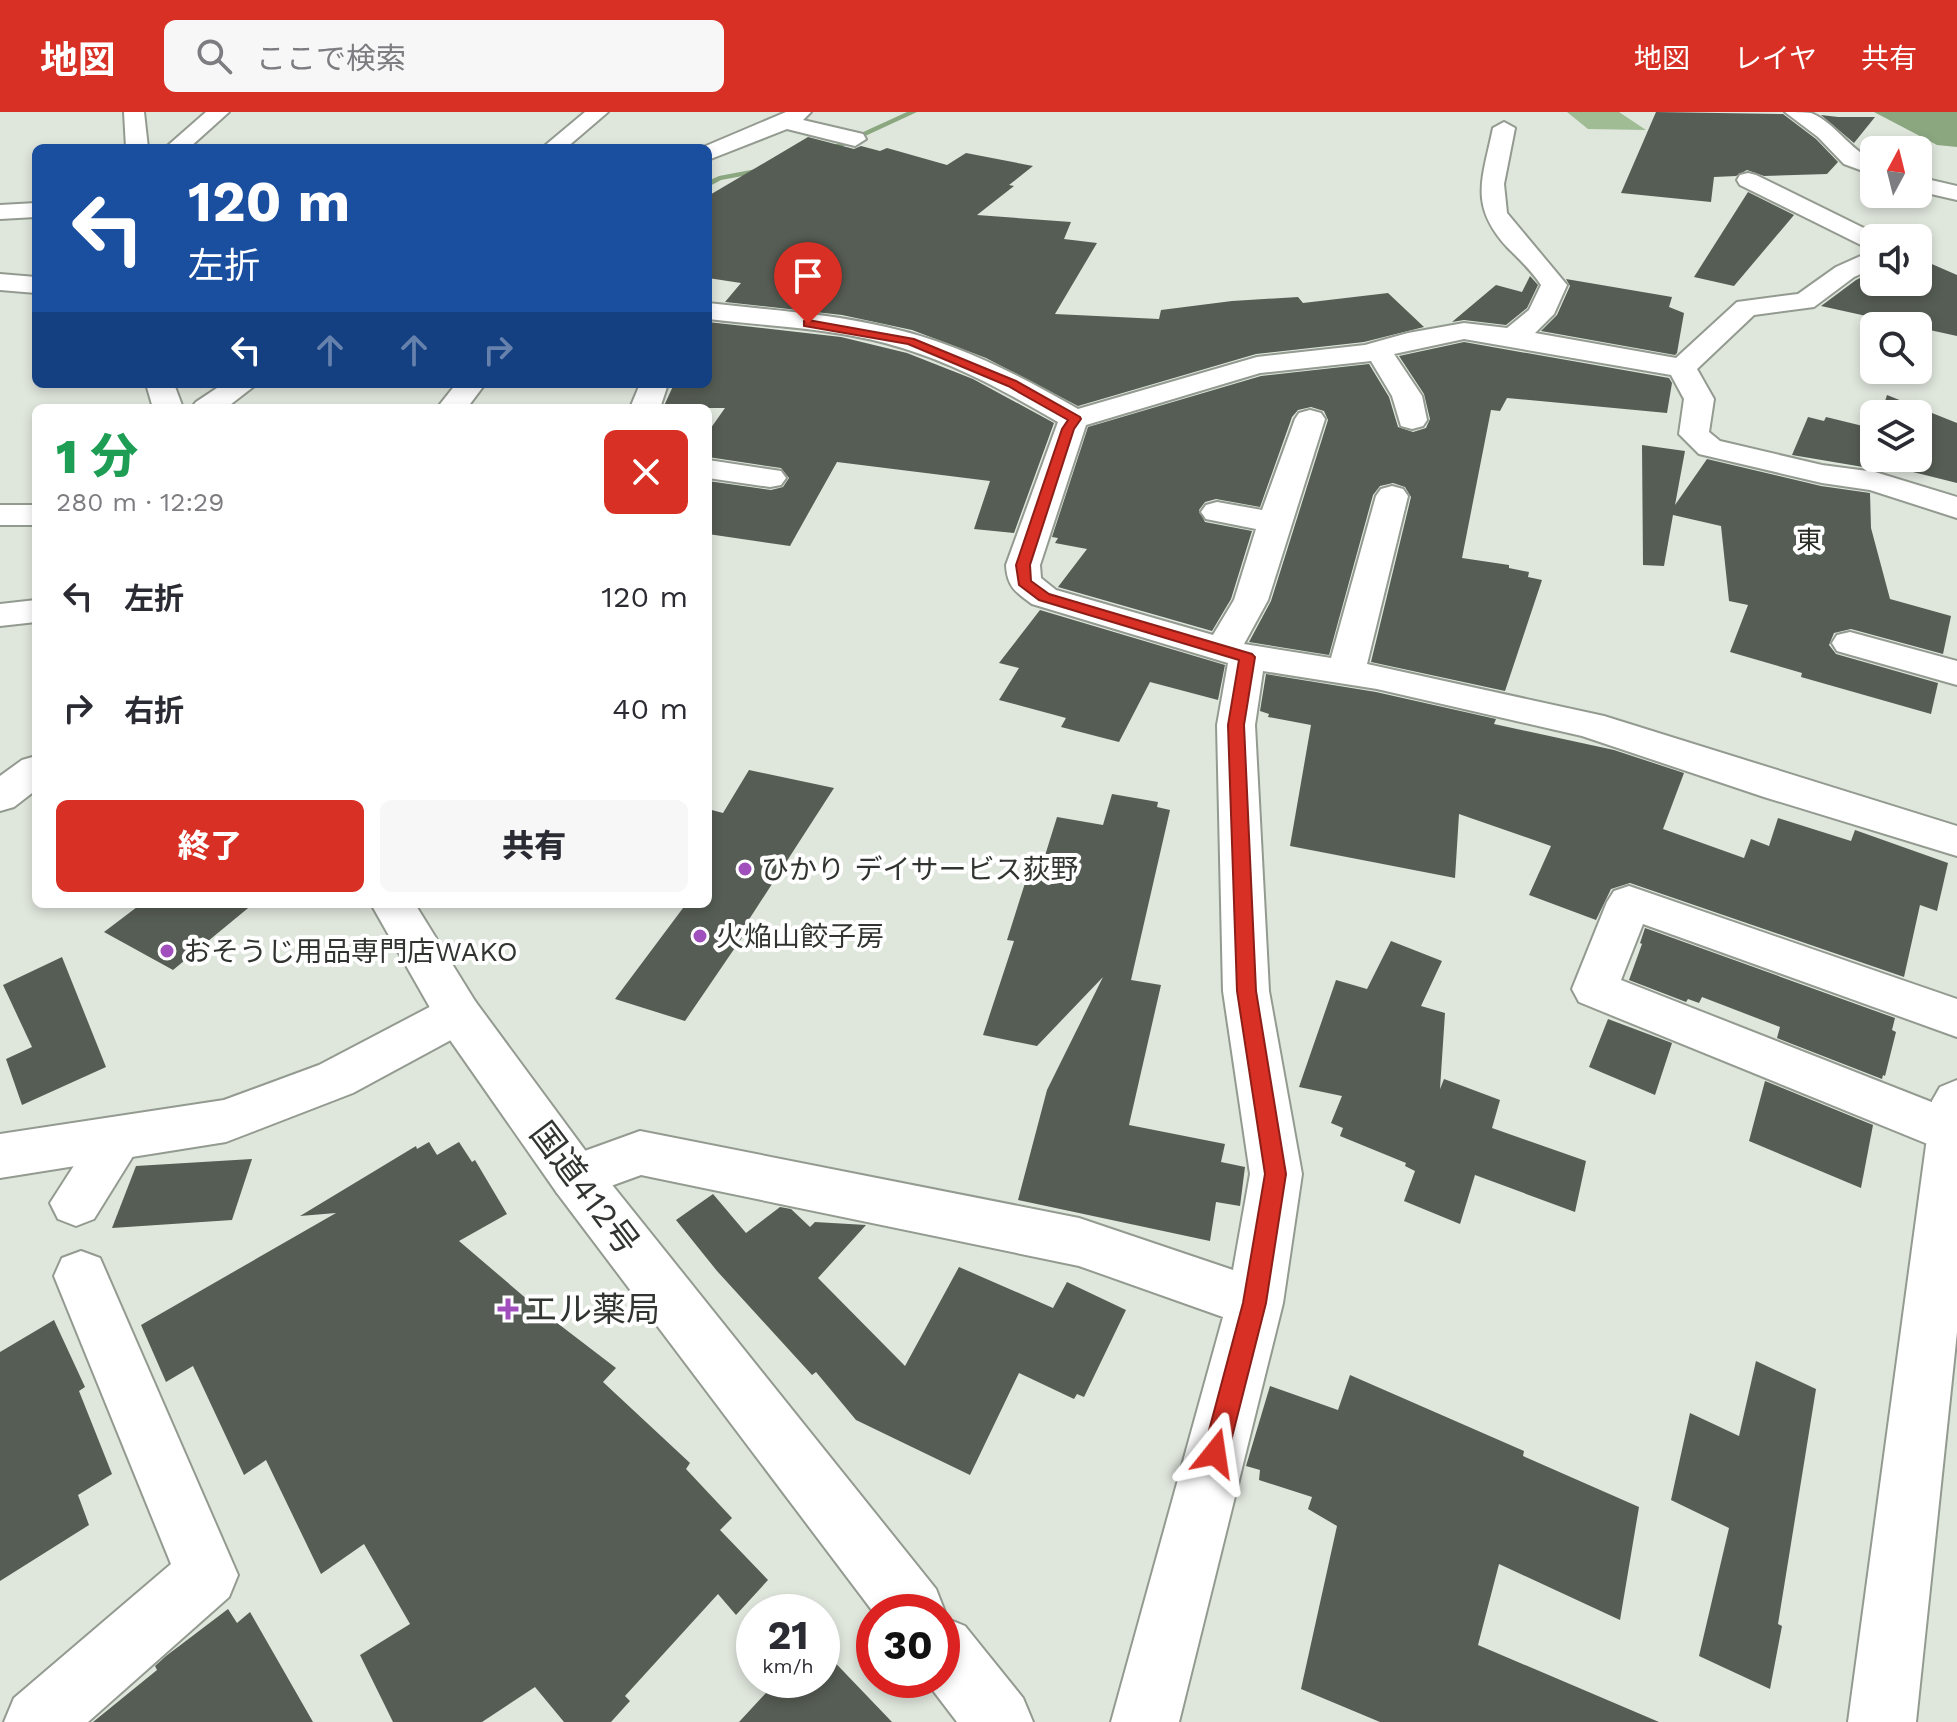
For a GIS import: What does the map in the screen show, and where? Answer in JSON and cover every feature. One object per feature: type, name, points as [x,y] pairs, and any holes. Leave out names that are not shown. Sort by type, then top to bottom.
[{"type":"main road","points":[[134,112],[137,144]]},
{"type":"main road","points":[[181,144],[219,112]]},
{"type":"main road","points":[[558,144],[598,112]]},
{"type":"main road","points":[[1795,112],[1826,132],[1852,159],[1860,162]]},
{"type":"main road","points":[[712,151],[793,117],[855,139]]},
{"type":"main road","points":[[1504,128],[1491,200],[1495,215],[1546,269],[1554,285],[1541,314],[1513,337]]},
{"type":"main road","points":[[1748,180],[1851,198],[1865,224]]},
{"type":"main road","points":[[1932,187],[1957,193]]},
{"type":"main road","points":[[0,212],[32,210]]},
{"type":"main road","points":[[1682,368],[1746,308],[1805,301],[1860,265]]},
{"type":"main road","points":[[0,282],[32,285]]},
{"type":"main road","points":[[712,312],[910,341],[1012,384],[1075,419]]},
{"type":"main road","points":[[1682,368],[1464,331],[1378,350],[1257,365],[1075,419],[1068,429],[1023,565],[1024,582],[1044,597],[1235,654],[1346,672],[1590,725],[1778,787],[1957,841]]},
{"type":"main road","points":[[1378,350],[1407,396],[1412,420]]},
{"type":"main road","points":[[1682,368],[1699,399],[1694,434],[1710,448],[1822,474],[1875,481],[1957,508]]},
{"type":"main road","points":[[212,404],[237,388]]},
{"type":"main road","points":[[455,404],[468,388]]},
{"type":"main road","points":[[1145,1722],[1255,1303],[1276,1174],[1246,991],[1235,654],[1274,522],[1310,419]]},
{"type":"main road","points":[[712,470],[770,478]]},
{"type":"main road","points":[[1346,672],[1392,496]]},
{"type":"main road","points":[[1217,512],[1274,522]]},
{"type":"main road","points":[[0,515],[32,515]]},
{"type":"main road","points":[[0,615],[32,611]]},
{"type":"main road","points":[[1850,643],[1952,666]]},
{"type":"main road","points":[[0,797],[32,772]]},
{"type":"main road","points":[[1882,1722],[1955,1116],[1595,989],[1629,902],[1957,1018]]},
{"type":"main road","name":"国道412号","points":[[395,908],[458,1014],[575,1177],[899,1594]]},
{"type":"main road","points":[[0,1156],[226,1121],[336,1079],[458,1014]]},
{"type":"main road","points":[[76,1203],[118,1140]]},
{"type":"main road","points":[[575,1177],[640,1153],[1079,1242],[1255,1303]]},
{"type":"main road","points":[[38,1722],[207,1575],[81,1276]]},
{"type":"main road","points":[[960,1672],[999,1722]]},
{"type":"shaded area","points":[[1567,112],[1619,112],[1646,130],[1588,129]]},
{"type":"shaded area","points":[[1874,112],[1957,112],[1957,147],[1937,145],[1932,142],[1932,136],[1920,136]]},
{"type":"building","points":[[1656,112],[1783,114],[1816,139],[1838,162],[1827,174],[1764,176],[1747,170],[1736,176],[1714,177],[1711,202],[1621,193]]},
{"type":"building","points":[[1821,115],[1838,117],[1875,117],[1854,143]]},
{"type":"building","points":[[808,137],[854,149],[861,146],[880,151],[887,148],[947,165],[966,153],[1033,166],[1009,185],[1014,186],[977,215],[1071,222],[1064,239],[1097,243],[1055,314],[1159,319],[1161,310],[1232,301],[1298,297],[1303,303],[1388,293],[1424,327],[1364,342],[1256,354],[1078,406],[986,358],[912,330],[842,315],[725,302],[741,283],[712,279],[712,194]]},
{"type":"building","points":[[1748,192],[1794,215],[1734,286],[1694,277]]},
{"type":"building","points":[[1932,264],[1957,275],[1957,336],[1932,330],[1932,312],[1860,312],[1860,315],[1821,306],[1860,278],[1860,296],[1932,296]]},
{"type":"building","points":[[1530,276],[1538,285],[1527,308],[1506,325],[1464,320],[1452,322],[1496,285],[1522,292]]},
{"type":"building","points":[[1566,279],[1672,297],[1669,307],[1684,313],[1677,353],[1541,331],[1557,315],[1570,286]]},
{"type":"building","points":[[712,322],[841,337],[907,353],[973,379],[1054,423],[1014,533],[974,529],[990,481],[837,462],[790,546],[712,535],[712,482],[771,490],[783,487],[789,478],[781,468],[712,458],[712,426],[725,408],[712,408],[712,404],[665,404],[672,388],[712,388]]},
{"type":"building","points":[[1464,342],[1669,378],[1672,383],[1667,413],[1507,398],[1500,411],[1491,410],[1462,558],[1509,565],[1509,568],[1529,572],[1528,577],[1542,580],[1505,691],[1371,662],[1411,497],[1405,487],[1393,483],[1380,486],[1373,495],[1329,655],[1249,642],[1271,601],[1328,420],[1324,411],[1311,407],[1298,410],[1292,417],[1260,507],[1216,499],[1205,502],[1199,510],[1205,522],[1252,531],[1231,599],[1212,631],[1058,587],[1087,549],[1055,543],[1058,538],[1052,537],[1088,427],[1261,376],[1369,364],[1389,397],[1398,427],[1413,432],[1426,428],[1430,419],[1424,394],[1399,356]]},
{"type":"building","points":[[1932,413],[1957,423],[1957,483],[1913,472],[1932,472]]},
{"type":"building","points":[[1808,417],[1824,421],[1826,417],[1860,425],[1860,466],[1792,455]]},
{"type":"building","points":[[1642,445],[1685,451],[1675,505],[1707,459],[1821,486],[1870,493],[1871,528],[1890,599],[1951,616],[1943,654],[1851,629],[1834,633],[1829,645],[1836,654],[1938,683],[1931,714],[1801,677],[1802,673],[1730,652],[1748,605],[1729,601],[1721,526],[1673,515],[1664,566],[1643,565]]},
{"type":"building","points":[[1040,610],[1225,665],[1218,700],[1150,682],[1119,742],[1061,727],[1066,718],[999,700],[1019,668],[999,663]]},
{"type":"building","points":[[1266,674],[1376,692],[1496,719],[1494,724],[1614,750],[1684,773],[1663,829],[1744,858],[1751,839],[1769,846],[1778,818],[1851,841],[1855,830],[1948,863],[1937,911],[1920,905],[1904,977],[1630,883],[1611,889],[1596,920],[1529,895],[1551,846],[1459,814],[1455,878],[1290,846],[1311,725],[1268,717],[1269,714],[1260,711]]},
{"type":"building","points":[[749,770],[834,788],[739,935],[743,936],[685,1021],[615,999],[683,908],[712,908],[712,810],[723,813]]},
{"type":"building","points":[[1112,794],[1158,802],[1157,807],[1170,810],[1131,980],[1161,985],[1129,1125],[1225,1144],[1221,1162],[1245,1167],[1240,1206],[1216,1202],[1210,1241],[1018,1200],[1047,1090],[1103,977],[1037,1046],[983,1035],[1014,941],[1007,940],[1032,861],[1043,862],[1057,817],[1103,825]]},
{"type":"building","name":"おそうじ用品専門店WAKO","points":[[136,908],[248,908],[173,970],[104,932]]},
{"type":"building","points":[[1645,928],[1895,1018],[1892,1030],[1896,1032],[1885,1076],[1882,1079],[1777,1038],[1780,1027],[1702,997],[1699,1003],[1688,999],[1686,1002],[1629,980]]},
{"type":"building","points":[[1391,941],[1442,961],[1421,1006],[1445,1013],[1440,1089],[1444,1079],[1500,1100],[1492,1128],[1586,1161],[1575,1212],[1475,1175],[1460,1224],[1404,1201],[1415,1171],[1405,1166],[1406,1163],[1340,1136],[1343,1128],[1331,1123],[1342,1096],[1299,1087],[1336,980],[1367,989]]},
{"type":"building","points":[[62,957],[106,1067],[22,1105],[6,1059],[32,1047],[3,985]]},
{"type":"building","points":[[1608,1019],[1672,1043],[1655,1095],[1589,1067]]},
{"type":"building","points":[[1765,1081],[1873,1125],[1861,1188],[1749,1141]]},
{"type":"building","points":[[429,1142],[437,1155],[459,1142],[472,1162],[475,1160],[507,1214],[459,1241],[535,1306],[616,1368],[603,1382],[690,1463],[686,1469],[732,1518],[720,1530],[768,1580],[755,1594],[736,1594],[736,1615],[718,1594],[625,1696],[630,1701],[611,1722],[564,1722],[535,1687],[482,1722],[393,1722],[360,1655],[410,1624],[364,1544],[321,1574],[266,1460],[244,1475],[193,1366],[166,1382],[141,1325],[336,1213],[300,1216],[416,1146],[417,1149]]},
{"type":"building","points":[[252,1159],[232,1220],[112,1228],[136,1166]]},
{"type":"building","points":[[713,1194],[746,1233],[780,1207],[791,1209],[810,1227],[815,1222],[866,1225],[818,1278],[905,1366],[959,1267],[1053,1308],[1067,1282],[1126,1310],[1084,1397],[1077,1394],[1074,1399],[1019,1373],[970,1475],[856,1420],[816,1372],[812,1375],[717,1271],[676,1220]]},
{"type":"building","points":[[54,1320],[85,1387],[79,1391],[112,1474],[78,1495],[89,1525],[0,1581],[0,1352]]},
{"type":"building","points":[[1756,1361],[1816,1389],[1770,1689],[1699,1656],[1729,1528],[1671,1500],[1690,1413],[1739,1436]]},
{"type":"building","points":[[1350,1375],[1524,1451],[1523,1456],[1639,1507],[1620,1620],[1499,1564],[1478,1645],[1659,1722],[1380,1722],[1301,1689],[1337,1526],[1308,1509],[1312,1497],[1259,1480],[1260,1470],[1246,1466],[1270,1386],[1338,1410]]},
{"type":"building","points":[[228,1609],[237,1623],[250,1612],[313,1722],[93,1722],[157,1670],[155,1666],[166,1656]]},
{"type":"building","points":[[840,1668],[856,1684],[856,1698],[869,1698],[892,1722],[739,1722],[761,1698],[840,1698]]},
{"type":"waterway","points":[[819,154],[913,112]]},
{"type":"waterway","points":[[712,182],[766,169]]},
{"type":"place","name":"ひかり デイサービス荻野","points":[[745,869]]},
{"type":"place","name":"火焔山餃子房","points":[[700,936]]},
{"type":"place","name":"おそうじ用品専門店WAKO","points":[[167,951]]},
{"type":"place","name":"エル薬局","points":[[508,1309]]},
{"type":"district","name":"東","points":[[1809,540]]},
{"type":"route","points":[[808,324],[910,341],[1012,384],[1075,419],[1068,429],[1023,565],[1024,582],[1044,597],[1247,657],[1236,725],[1246,991],[1276,1174],[1255,1303],[1215,1453]]}]
